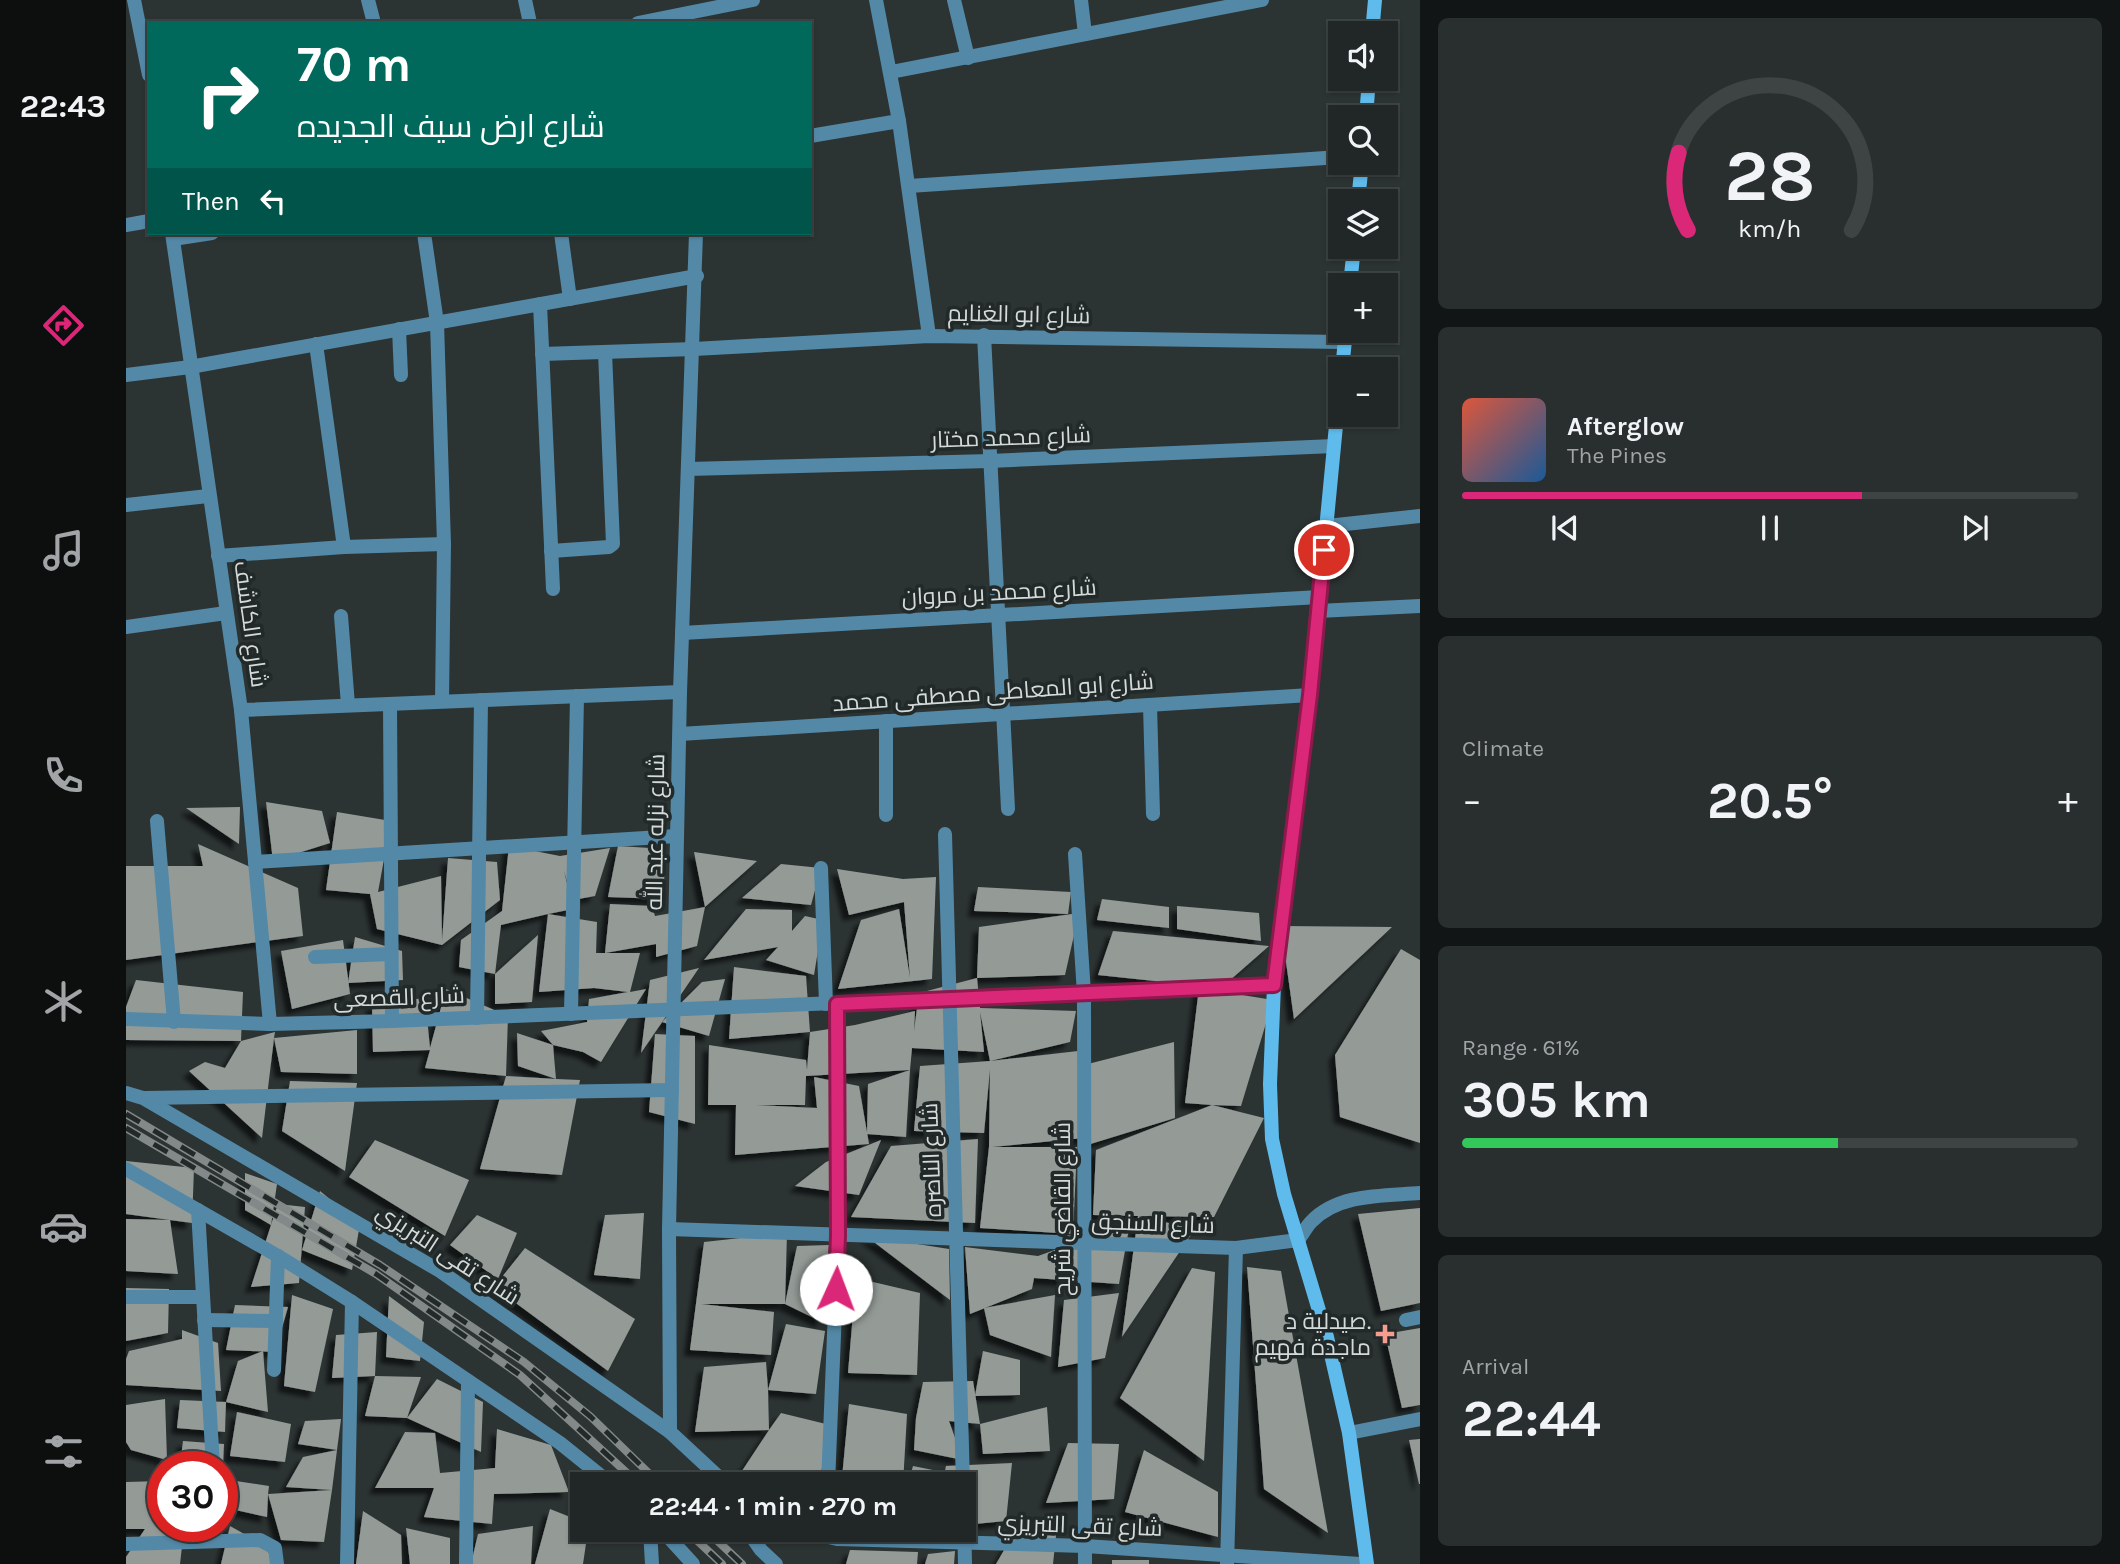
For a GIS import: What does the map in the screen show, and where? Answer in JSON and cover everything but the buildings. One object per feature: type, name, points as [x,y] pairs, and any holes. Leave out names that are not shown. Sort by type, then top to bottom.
[{"type":"main road","points":[[1373,21],[1375,0]]},
{"type":"main road","points":[[1336,427],[1310,695],[1274,985],[1269,1084],[1272,1139],[1284,1194],[1326,1337],[1349,1433],[1367,1564]]},
{"type":"street","points":[[134,0],[147,58]]},
{"type":"street","points":[[368,0],[370,21]]},
{"type":"street","points":[[526,0],[530,21]]},
{"type":"street","points":[[647,21],[753,0]]},
{"type":"street","points":[[876,0],[899,121],[929,336]]},
{"type":"street","points":[[954,0],[968,58]]},
{"type":"street","points":[[1080,0],[1085,34]]},
{"type":"street","points":[[891,72],[1085,34],[1215,4],[1262,0]]},
{"type":"street","points":[[812,136],[899,121]]},
{"type":"street","points":[[909,186],[1328,158]]},
{"type":"street","points":[[126,225],[147,221]]},
{"type":"street","points":[[424,235],[437,323],[444,544],[442,701]]},
{"type":"street","points":[[561,235],[570,299]]},
{"type":"street","name":"شارع نزله عبد الله","points":[[670,1432],[669,1229],[673,1009],[680,692],[697,276],[696,235]]},
{"type":"street","name":"شارع الكاشف","points":[[172,236],[241,710],[270,1024]]},
{"type":"street","points":[[126,374],[190,367],[697,276]]},
{"type":"street","points":[[540,304],[553,589]]},
{"type":"street","points":[[399,330],[401,375]]},
{"type":"street","points":[[984,335],[1008,809]]},
{"type":"street","name":"شارع ابو الغنايم","points":[[542,354],[929,336],[1328,337]]},
{"type":"street","points":[[316,344],[344,547]]},
{"type":"street","points":[[551,551],[611,547],[605,352]]},
{"type":"street","name":"شارع محمد مختار","points":[[688,469],[990,461],[1334,446]]},
{"type":"street","points":[[126,505],[208,496]]},
{"type":"street","points":[[1327,526],[1420,516]]},
{"type":"street","points":[[218,556],[344,547],[444,544]]},
{"type":"street","name":"شارع محمد بن مروان","points":[[682,633],[998,615],[1319,604],[1420,606]]},
{"type":"street","points":[[126,627],[226,613]]},
{"type":"street","points":[[341,615],[348,705]]},
{"type":"street","points":[[241,710],[680,692]]},
{"type":"street","name":"شارع ابو المعاطى مصطفى محمد","points":[[680,734],[1310,695]]},
{"type":"street","points":[[571,1014],[577,696]]},
{"type":"street","points":[[477,1018],[481,700]]},
{"type":"street","points":[[390,704],[392,1021]]},
{"type":"street","points":[[1150,705],[1153,814]]},
{"type":"street","points":[[886,721],[886,816]]},
{"type":"street","points":[[157,821],[174,1022]]},
{"type":"street","name":"شارع الناصره","points":[[945,834],[963,1472]]},
{"type":"street","points":[[255,862],[677,836]]},
{"type":"street","name":"شارع القاضي شريح","points":[[1076,854],[1084,994],[1085,1564]]},
{"type":"street","points":[[821,868],[832,1004],[838,1235],[828,1472]]},
{"type":"street","points":[[314,957],[391,954]]},
{"type":"street","name":"شارع القصعى","points":[[126,1019],[270,1024],[392,1021],[1274,985]]},
{"type":"street","points":[[143,1098],[672,1090]]},
{"type":"street","name":"شارع تقى التبريزي","points":[[126,1093],[143,1098],[440,1271],[670,1432],[713,1472]]},
{"type":"street","points":[[126,1169],[278,1256],[352,1302],[560,1443],[596,1472]]},
{"type":"street","points":[[1298,1240],[1312,1221],[1329,1209],[1356,1198],[1420,1193]]},
{"type":"street","points":[[198,1210],[212,1451]]},
{"type":"street","name":"شارع السنجق","points":[[669,1229],[1236,1248],[1298,1240]]},
{"type":"street","points":[[1227,1559],[1236,1248]]},
{"type":"street","points":[[274,1370],[278,1256]]},
{"type":"street","points":[[126,1297],[203,1297]]},
{"type":"street","points":[[347,1564],[352,1302]]},
{"type":"street","points":[[204,1320],[276,1321]]},
{"type":"street","points":[[466,1564],[468,1381]]},
{"type":"street","points":[[1349,1433],[1420,1419]]},
{"type":"street","points":[[126,1544],[260,1540],[275,1548],[278,1564]]},
{"type":"street","points":[[651,1542],[652,1564]]},
{"type":"street","points":[[673,1542],[693,1564]]},
{"type":"street","points":[[755,1542],[776,1564]]},
{"type":"street","name":"شارع تقى التبريزي","points":[[940,1542],[1085,1546],[1227,1559],[1360,1564]]},
{"type":"street","points":[[965,1544],[965,1564]]},
{"type":"railway","points":[[126,1114],[380,1265],[524,1362],[591,1417],[648,1472]]},
{"type":"railway","points":[[126,1128],[376,1274],[520,1375],[626,1472]]},
{"type":"railway","points":[[699,1542],[722,1564]]},
{"type":"railway","points":[[719,1542],[742,1564]]},
{"type":"place","name":"صيدلية د. ماجدة فهيم","points":[[1385,1334]]},
{"type":"route","points":[[836,1289],[837,1004],[1274,985],[1310,695],[1324,550]]}]
